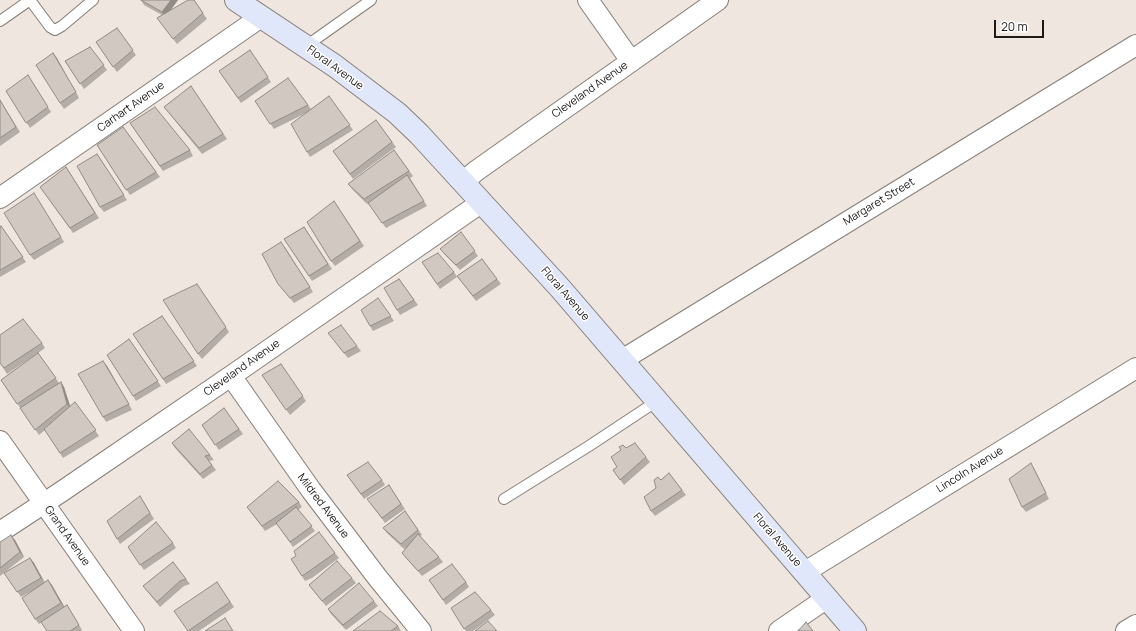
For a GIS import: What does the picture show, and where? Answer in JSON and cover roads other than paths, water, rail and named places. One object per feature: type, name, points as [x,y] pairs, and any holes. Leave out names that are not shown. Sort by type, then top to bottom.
[{"type":"street","name":"Floral Avenue","points":[[236,0],[335,66],[397,113],[419,134],[560,288],[856,631]]},
{"type":"street","points":[[588,0],[631,61]]},
{"type":"street","name":"Cleveland Avenue","points":[[464,182],[718,0]]},
{"type":"street","name":"Carhart Avenue","points":[[0,198],[261,16]]},
{"type":"street","name":"Margaret Street","points":[[622,360],[1136,45]]},
{"type":"street","name":"Cleveland Avenue","points":[[0,532],[231,376],[482,202]]},
{"type":"street","name":"Lincoln Avenue","points":[[804,572],[1136,368]]},
{"type":"street","name":"Mildred Avenue","points":[[231,376],[310,490],[421,631]]},
{"type":"street","name":"Grand Avenue","points":[[0,441],[134,631]]},
{"type":"street","points":[[779,631],[827,598]]},
{"type":"street","points":[[1126,631],[1136,625]]},
{"type":"lane","points":[[0,21],[30,0],[50,27],[55,30],[93,0]]},
{"type":"lane","points":[[306,46],[370,0]]},
{"type":"lane","points":[[504,499],[589,446],[657,401]]}]
